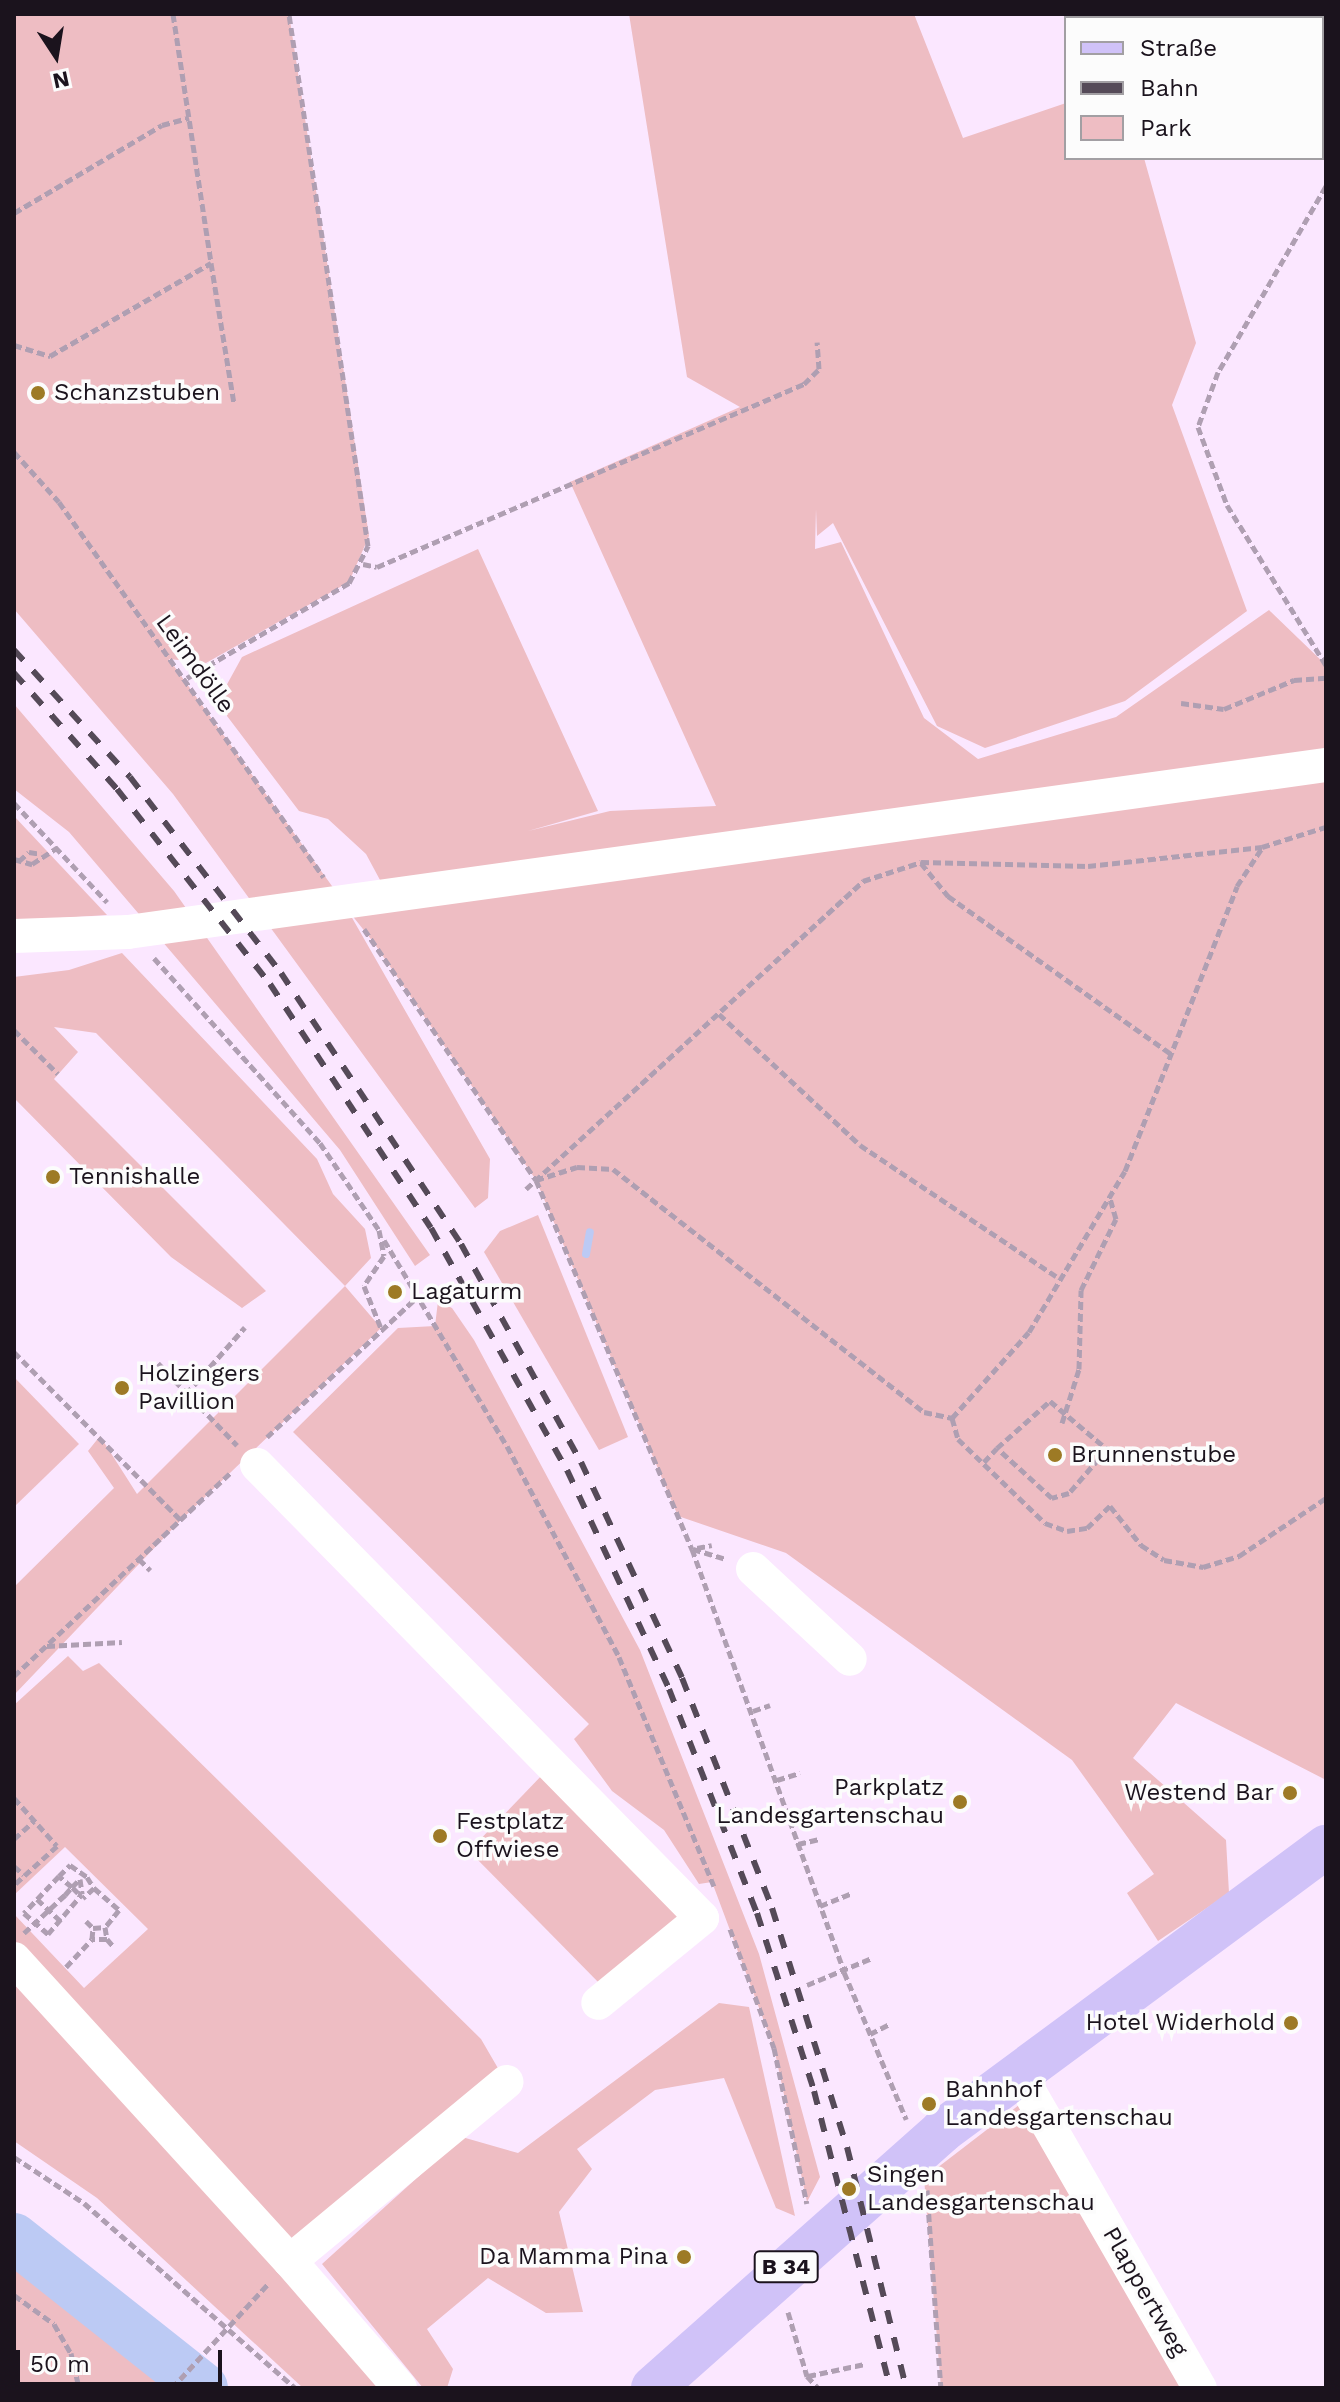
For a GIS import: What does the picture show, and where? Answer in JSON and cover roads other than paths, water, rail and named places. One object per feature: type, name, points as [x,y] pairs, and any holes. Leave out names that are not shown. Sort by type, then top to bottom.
[{"type":"main road","name":"B 34","points":[[653,2388],[917,2153],[1018,2072],[1326,1847]]},
{"type":"street","points":[[14,936],[137,930],[1326,765]]},
{"type":"street","points":[[250,1458],[702,1918],[598,2003]]},
{"type":"street","points":[[753,1569],[850,1659]]},
{"type":"street","points":[[14,1959],[290,2261],[400,2388]]},
{"type":"street","name":"Plappertweg","points":[[1018,2072],[1200,2388]]},
{"type":"street","points":[[290,2261],[506,2082]]},
{"type":"waterway","points":[[586,1254],[590,1232]]},
{"type":"waterway","points":[[14,2238],[203,2388]]},
{"type":"railway","points":[[14,650],[130,777],[281,973],[461,1244],[581,1462],[682,1678],[772,1908],[847,2147],[906,2388]]},
{"type":"railway","points":[[14,673],[117,789],[270,984],[431,1228],[567,1470],[669,1689],[757,1913],[814,2091],[890,2388]]},
{"type":"place","name":"Schanzstuben","points":[[38,393]]},
{"type":"place","name":"Tennishalle","points":[[53,1177]]},
{"type":"place","name":"Lagaturm","points":[[395,1292]]},
{"type":"place","name":"Holzingers Pavillion","points":[[122,1388]]},
{"type":"place","name":"Brunnenstube","points":[[1055,1455]]},
{"type":"place","name":"Westend Bar","points":[[1290,1793]]},
{"type":"place","name":"Parkplatz Landesgartenschau","points":[[960,1802]]},
{"type":"place","name":"Festplatz Offwiese","points":[[440,1836]]},
{"type":"place","name":"Hotel Widerhold","points":[[1291,2023]]},
{"type":"place","name":"Bahnhof Landesgartenschau","points":[[929,2104]]},
{"type":"place","name":"Singen Landesgartenschau","points":[[849,2189]]},
{"type":"place","name":"Da Mamma Pina","points":[[684,2257]]}]
